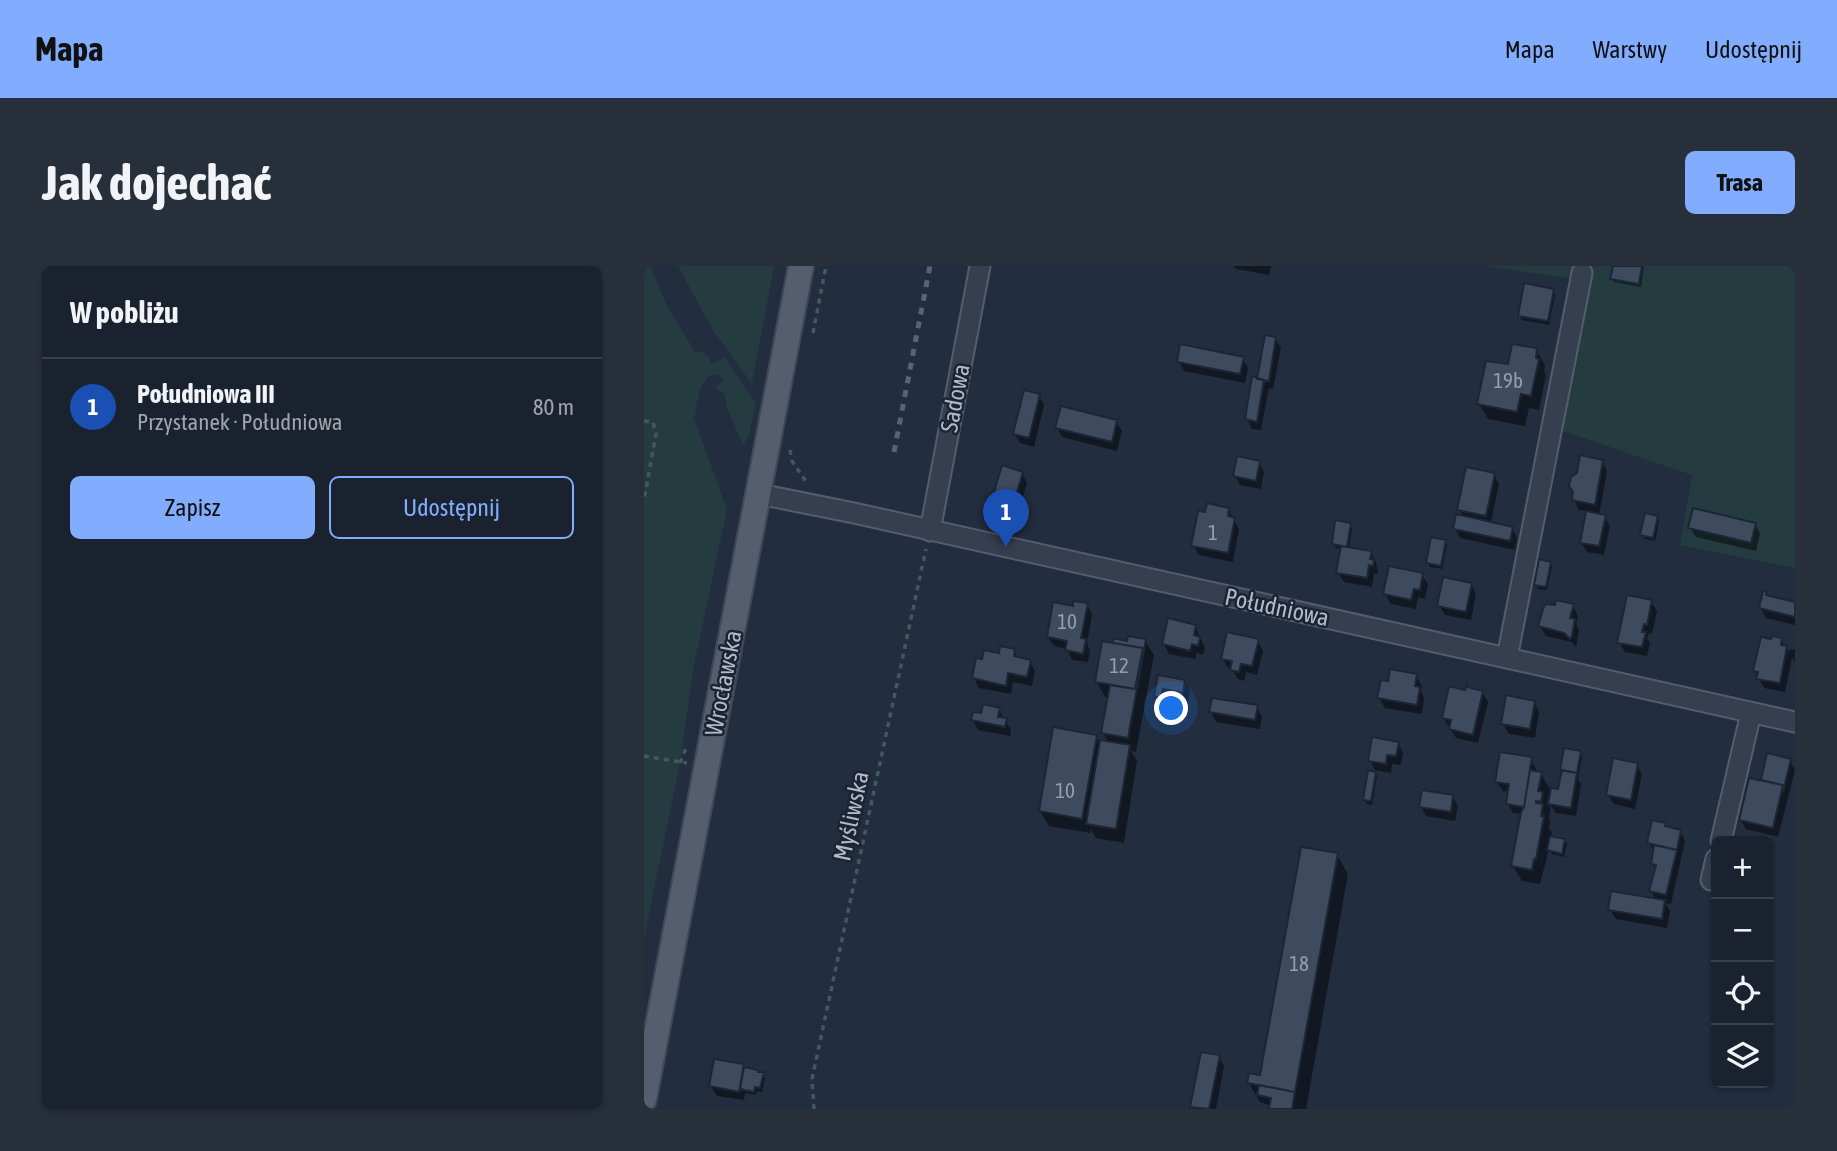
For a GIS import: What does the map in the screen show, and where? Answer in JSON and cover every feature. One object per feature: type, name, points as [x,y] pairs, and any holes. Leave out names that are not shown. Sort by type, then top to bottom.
[{"type":"main road","name":"Wrocławska","points":[[644,1099],[751,535],[765,495],[778,442],[801,266]]},
{"type":"street","name":"Sadowa","points":[[930,531],[981,266]]},
{"type":"street","points":[[1507,657],[1582,273]]},
{"type":"street","name":"Południowa","points":[[765,495],[1795,722]]},
{"type":"street","points":[[1722,836],[1751,713]]},
{"type":"path","points":[[813,334],[826,266]]},
{"type":"path","points":[[644,421],[653,422],[656,434],[644,500]]},
{"type":"path","points":[[778,442],[807,483]]},
{"type":"path","name":"Myśliwska","points":[[814,1109],[812,1079],[930,531]]},
{"type":"path","points":[[644,756],[680,763]]},
{"type":"green space","points":[[644,266],[650,266],[667,306],[695,352],[702,351],[712,365],[724,357],[756,403],[748,438],[743,445],[727,408],[724,393],[715,385],[724,381],[719,375],[713,374],[700,389],[694,418],[727,510],[694,665],[680,763],[644,938]]},
{"type":"green space","points":[[678,266],[774,266],[752,384],[712,329]]},
{"type":"green space","points":[[1485,266],[1795,266],[1795,568],[1680,545],[1692,475],[1554,428],[1581,280]]},
{"type":"building","points":[[1613,266],[1642,266],[1639,284],[1610,279]]},
{"type":"building","points":[[1524,283],[1554,289],[1548,321],[1518,316]]},
{"type":"building","points":[[1265,335],[1276,337],[1269,381],[1257,379]]},
{"type":"building","points":[[1180,344],[1244,357],[1240,374],[1177,362]]},
{"type":"building","points":[[1512,344],[1537,348],[1536,358],[1539,359],[1531,396],[1521,394],[1517,412],[1477,404],[1486,361],[1508,364]]},
{"type":"building","points":[[1252,376],[1264,380],[1257,422],[1245,419]]},
{"type":"building","points":[[1024,390],[1040,394],[1029,438],[1013,434]]},
{"type":"building","points":[[1061,406],[1117,420],[1112,442],[1055,428]]},
{"type":"building","points":[[1580,455],[1603,460],[1595,505],[1572,500],[1573,492],[1569,486],[1571,477],[1577,473]]},
{"type":"building","points":[[1237,456],[1260,461],[1256,481],[1233,476]]},
{"type":"building","points":[[1002,465],[1023,472],[1010,515],[989,509]]},
{"type":"building","points":[[1466,467],[1495,473],[1486,516],[1457,510]]},
{"type":"building","points":[[1207,503],[1229,508],[1228,516],[1235,518],[1228,553],[1191,546],[1198,511],[1205,512]]},
{"type":"building","points":[[1693,508],[1756,523],[1751,543],[1688,528]]},
{"type":"building","points":[[1586,511],[1606,515],[1599,546],[1580,543]]},
{"type":"building","points":[[1645,513],[1658,516],[1653,538],[1640,535]]},
{"type":"building","points":[[1456,514],[1513,527],[1510,541],[1453,529]]},
{"type":"building","points":[[1335,520],[1351,523],[1347,547],[1332,544]]},
{"type":"building","points":[[1431,537],[1446,540],[1441,566],[1426,563]]},
{"type":"building","points":[[1341,546],[1372,551],[1370,559],[1374,560],[1373,566],[1369,565],[1367,578],[1336,573]]},
{"type":"building","points":[[1539,559],[1551,562],[1546,587],[1534,585]]},
{"type":"building","points":[[1389,566],[1423,573],[1420,590],[1414,589],[1411,600],[1383,594]]},
{"type":"building","points":[[1443,577],[1472,583],[1466,612],[1437,606]]},
{"type":"building","points":[[1763,591],[1767,592],[1766,595],[1795,602],[1795,617],[1759,608]]},
{"type":"building","points":[[1627,595],[1652,600],[1647,625],[1644,624],[1642,632],[1646,632],[1642,647],[1617,643]]},
{"type":"building","points":[[1556,600],[1574,604],[1570,618],[1575,619],[1570,639],[1564,633],[1538,626],[1544,606],[1555,605]]},
{"type":"building","points":[[1073,601],[1088,603],[1081,638],[1086,639],[1083,654],[1065,650],[1067,641],[1047,637],[1053,602],[1073,606]]},
{"type":"building","points":[[1168,618],[1196,625],[1194,635],[1200,637],[1198,646],[1192,644],[1190,651],[1162,644]]},
{"type":"building","points":[[1227,632],[1259,639],[1252,666],[1241,664],[1239,672],[1230,670],[1232,661],[1221,659]]},
{"type":"building","points":[[1128,636],[1146,639],[1128,738],[1101,733],[1110,685],[1135,689],[1143,648],[1113,643],[1113,638],[1127,641]]},
{"type":"building","points":[[1772,636],[1782,638],[1781,645],[1787,646],[1780,683],[1756,679],[1758,672],[1753,671],[1761,637],[1771,639]]},
{"type":"building","points":[[1102,641],[1143,648],[1135,689],[1095,682]]},
{"type":"building","points":[[1000,646],[1015,649],[1014,656],[1031,660],[1027,677],[1008,673],[1006,686],[972,678],[976,658],[982,659],[984,650],[999,653]]},
{"type":"building","points":[[1390,669],[1417,674],[1415,686],[1420,687],[1417,705],[1377,698],[1381,680],[1388,681]]},
{"type":"building","points":[[1158,675],[1185,680],[1183,693],[1163,689],[1161,700],[1157,700],[1154,696]]},
{"type":"building","points":[[1467,683],[1467,687],[1483,691],[1473,735],[1449,729],[1451,720],[1442,718],[1449,686],[1465,690]]},
{"type":"building","points":[[1506,695],[1535,701],[1530,729],[1501,724]]},
{"type":"building","points":[[1212,698],[1258,705],[1255,720],[1209,712]]},
{"type":"building","points":[[983,704],[1000,708],[998,717],[1007,718],[1005,727],[971,720],[973,712],[981,713]]},
{"type":"building","points":[[1053,727],[1097,735],[1082,819],[1039,811]]},
{"type":"building","points":[[1372,737],[1399,742],[1396,756],[1387,755],[1386,764],[1368,761]]},
{"type":"building","points":[[1100,740],[1130,745],[1116,829],[1086,824]]},
{"type":"building","points":[[1564,748],[1581,751],[1577,773],[1560,770]]},
{"type":"building","points":[[1500,752],[1532,757],[1524,807],[1506,804],[1509,784],[1495,782]]},
{"type":"building","points":[[1767,753],[1791,759],[1783,792],[1783,785],[1761,780]]},
{"type":"building","points":[[1613,758],[1638,763],[1631,800],[1606,795]]},
{"type":"building","points":[[1368,770],[1376,772],[1371,801],[1363,800]]},
{"type":"building","points":[[1530,770],[1542,772],[1538,791],[1543,792],[1541,802],[1536,803],[1543,804],[1541,816],[1544,816],[1532,870],[1511,866]]},
{"type":"building","points":[[1562,770],[1577,773],[1571,808],[1548,804],[1551,788],[1558,789]]},
{"type":"building","points":[[1749,778],[1783,785],[1773,828],[1739,820]]},
{"type":"building","points":[[1422,790],[1453,795],[1451,812],[1419,807]]},
{"type":"building","points":[[1652,820],[1681,830],[1677,850],[1647,843]]},
{"type":"building","points":[[1550,836],[1565,839],[1562,854],[1547,850]]},
{"type":"building","points":[[1654,845],[1677,850],[1666,895],[1649,891],[1656,865],[1651,864]]},
{"type":"building","points":[[1301,847],[1338,853],[1295,1092],[1247,1083],[1249,1073],[1260,1075]]},
{"type":"building","points":[[1611,891],[1665,900],[1662,919],[1608,910]]},
{"type":"building","points":[[1201,1052],[1220,1055],[1209,1109],[1190,1107]]},
{"type":"building","points":[[714,1059],[744,1064],[739,1092],[709,1086]]},
{"type":"building","points":[[744,1067],[764,1072],[760,1088],[755,1087],[754,1092],[740,1089]]},
{"type":"building","points":[[1259,1085],[1295,1092],[1292,1109],[1269,1109],[1271,1098],[1257,1095]]},
{"type":"railway","points":[[894,452],[930,266]]},
{"type":"place","name":"Południowa III","points":[[1006,547]]}]
